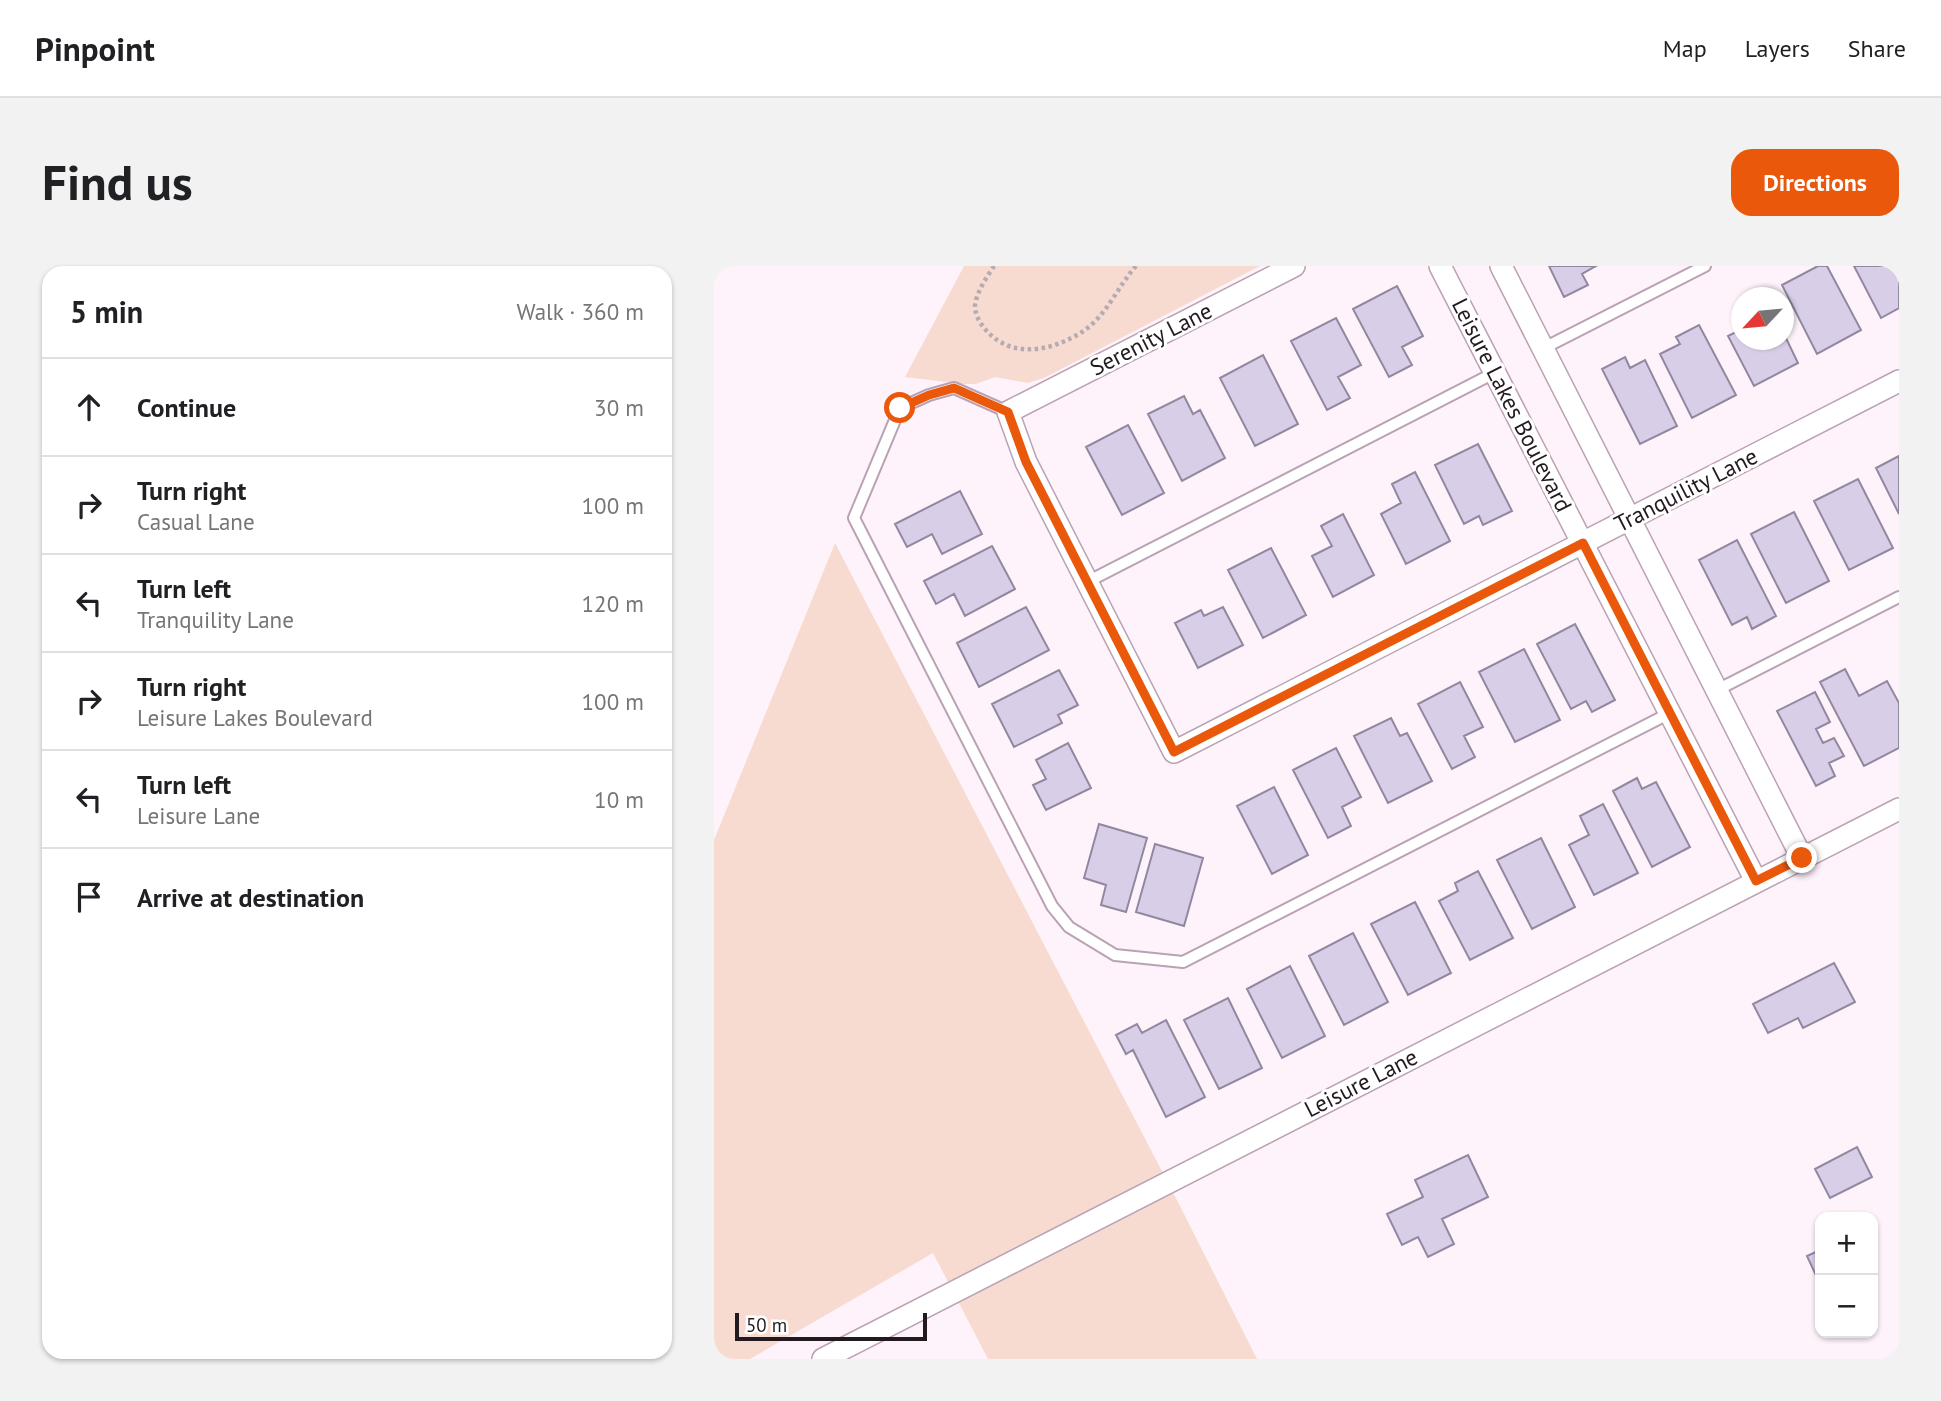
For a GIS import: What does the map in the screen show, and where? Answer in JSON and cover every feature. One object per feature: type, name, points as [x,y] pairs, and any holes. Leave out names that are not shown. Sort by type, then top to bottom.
[{"type":"street","name":"Serenity Lane","points":[[1008,412],[1294,266]]},
{"type":"street","name":"Leisure Lakes Boulevard","points":[[1440,266],[1756,881]]},
{"type":"street","points":[[1502,266],[1802,858]]},
{"type":"street","name":"Tranquility Lane","points":[[1087,582],[1174,752],[1899,381]]},
{"type":"street","points":[[1008,412],[1026,462],[1087,582]]},
{"type":"street","name":"Leisure Lane","points":[[823,1359],[1899,809]]},
{"type":"lane","points":[[1542,349],[1704,266]]},
{"type":"lane","points":[[1087,582],[1496,372]]},
{"type":"lane","points":[[1008,412],[954,388],[929,395],[900,408],[854,518],[1052,906],[1069,927],[1115,955],[1183,962],[1670,713]]},
{"type":"lane","points":[[1717,690],[1899,597]]},
{"type":"path","points":[[994,266],[976,299],[977,316],[989,334],[1004,344],[1033,351],[1084,331],[1102,313],[1136,266]]},
{"type":"shaded area","points":[[964,266],[1260,266],[1044,378],[1028,383],[995,377],[976,384],[962,384],[905,377]]},
{"type":"shaded area","points":[[835,543],[1257,1359],[988,1359],[933,1253],[750,1359],[714,1359],[714,840]]},
{"type":"building","points":[[1549,266],[1596,266],[1582,274],[1588,285],[1564,297]]},
{"type":"building","points":[[1818,266],[1827,266],[1861,330],[1817,354],[1794,309],[1794,287],[1782,285]]},
{"type":"building","points":[[1854,266],[1899,266],[1899,308],[1881,318]]},
{"type":"building","points":[[1397,286],[1423,336],[1402,347],[1412,365],[1389,377],[1353,309]]},
{"type":"building","points":[[1336,318],[1361,365],[1338,377],[1350,398],[1327,410],[1291,341]]},
{"type":"building","points":[[1699,325],[1736,395],[1692,418],[1660,354],[1680,344],[1676,337]]},
{"type":"building","points":[[1735,350],[1792,350],[1798,363],[1754,386]]},
{"type":"building","points":[[1263,355],[1298,424],[1255,446],[1220,378]]},
{"type":"building","points":[[1625,357],[1630,368],[1645,360],[1677,426],[1640,444],[1602,369]]},
{"type":"building","points":[[1184,396],[1193,414],[1200,410],[1225,458],[1182,481],[1148,414]]},
{"type":"building","points":[[1128,425],[1164,493],[1122,515],[1086,447]]},
{"type":"building","points":[[1478,444],[1512,511],[1483,525],[1479,516],[1464,524],[1435,465]]},
{"type":"building","points":[[1899,456],[1899,514],[1876,468]]},
{"type":"building","points":[[1415,472],[1450,541],[1406,564],[1381,514],[1401,503],[1392,484]]},
{"type":"building","points":[[1858,479],[1893,548],[1849,570],[1814,501]]},
{"type":"building","points":[[960,491],[982,534],[942,554],[932,534],[907,547],[895,524]]},
{"type":"building","points":[[1794,512],[1829,581],[1786,603],[1751,534]]},
{"type":"building","points":[[1343,514],[1374,575],[1333,597],[1312,556],[1332,546],[1321,526]]},
{"type":"building","points":[[1737,540],[1776,616],[1752,629],[1747,617],[1732,625],[1699,560]]},
{"type":"building","points":[[992,546],[1015,589],[965,616],[954,594],[936,604],[924,581]]},
{"type":"building","points":[[1271,548],[1306,615],[1263,638],[1228,570]]},
{"type":"building","points":[[1026,607],[1049,650],[979,687],[957,643]]},
{"type":"building","points":[[1223,607],[1243,645],[1198,668],[1175,623],[1201,610],[1204,616]]},
{"type":"building","points":[[1575,624],[1615,700],[1592,712],[1586,701],[1571,709],[1537,644]]},
{"type":"building","points":[[1524,649],[1560,720],[1515,742],[1479,672]]},
{"type":"building","points":[[1845,669],[1859,696],[1887,681],[1899,703],[1899,748],[1864,766],[1820,682]]},
{"type":"building","points":[[1059,670],[1078,705],[1058,715],[1062,723],[1014,747],[992,704]]},
{"type":"building","points":[[1460,682],[1483,727],[1464,736],[1475,757],[1452,769],[1418,704]]},
{"type":"building","points":[[1815,692],[1830,722],[1816,729],[1823,743],[1834,738],[1844,756],[1829,763],[1835,776],[1816,786],[1777,711]]},
{"type":"building","points":[[1391,718],[1400,736],[1407,733],[1432,781],[1388,803],[1354,736]]},
{"type":"building","points":[[1068,743],[1091,788],[1046,810],[1033,785],[1046,779],[1036,760]]},
{"type":"building","points":[[1336,748],[1361,797],[1342,807],[1351,826],[1328,838],[1293,770]]},
{"type":"building","points":[[1637,778],[1642,789],[1656,782],[1690,847],[1652,867],[1613,791]]},
{"type":"building","points":[[1274,787],[1308,855],[1272,874],[1237,806]]},
{"type":"building","points":[[1603,804],[1638,873],[1594,895],[1569,845],[1589,835],[1580,816]]},
{"type":"building","points":[[1099,824],[1147,838],[1126,912],[1101,905],[1106,885],[1084,878]]},
{"type":"building","points":[[1541,838],[1575,907],[1532,929],[1497,860]]},
{"type":"building","points":[[1155,844],[1203,858],[1184,926],[1136,912]]},
{"type":"building","points":[[1478,871],[1513,938],[1470,960],[1439,901],[1458,891],[1455,883]]},
{"type":"building","points":[[1415,902],[1451,973],[1408,995],[1371,924]]},
{"type":"building","points":[[1353,933],[1388,1002],[1344,1025],[1309,956]]},
{"type":"building","points":[[1834,963],[1855,1002],[1803,1028],[1798,1018],[1768,1033],[1753,1004]]},
{"type":"building","points":[[1290,966],[1325,1036],[1282,1058],[1247,989]]},
{"type":"building","points":[[1228,998],[1262,1068],[1219,1089],[1184,1020]]},
{"type":"building","points":[[1166,1020],[1205,1097],[1166,1117],[1133,1050],[1126,1054],[1116,1035],[1137,1024],[1142,1033]]},
{"type":"building","points":[[1857,1147],[1872,1177],[1830,1198],[1815,1169]]},
{"type":"building","points":[[1468,1155],[1488,1197],[1442,1219],[1454,1244],[1428,1257],[1418,1237],[1402,1245],[1387,1214],[1423,1197],[1415,1180]]},
{"type":"building","points":[[1815,1252],[1815,1273],[1807,1256]]},
{"type":"route","points":[[900,408],[929,395],[954,388],[1008,412],[1026,462],[1174,752],[1583,543],[1756,881],[1802,858]]}]
